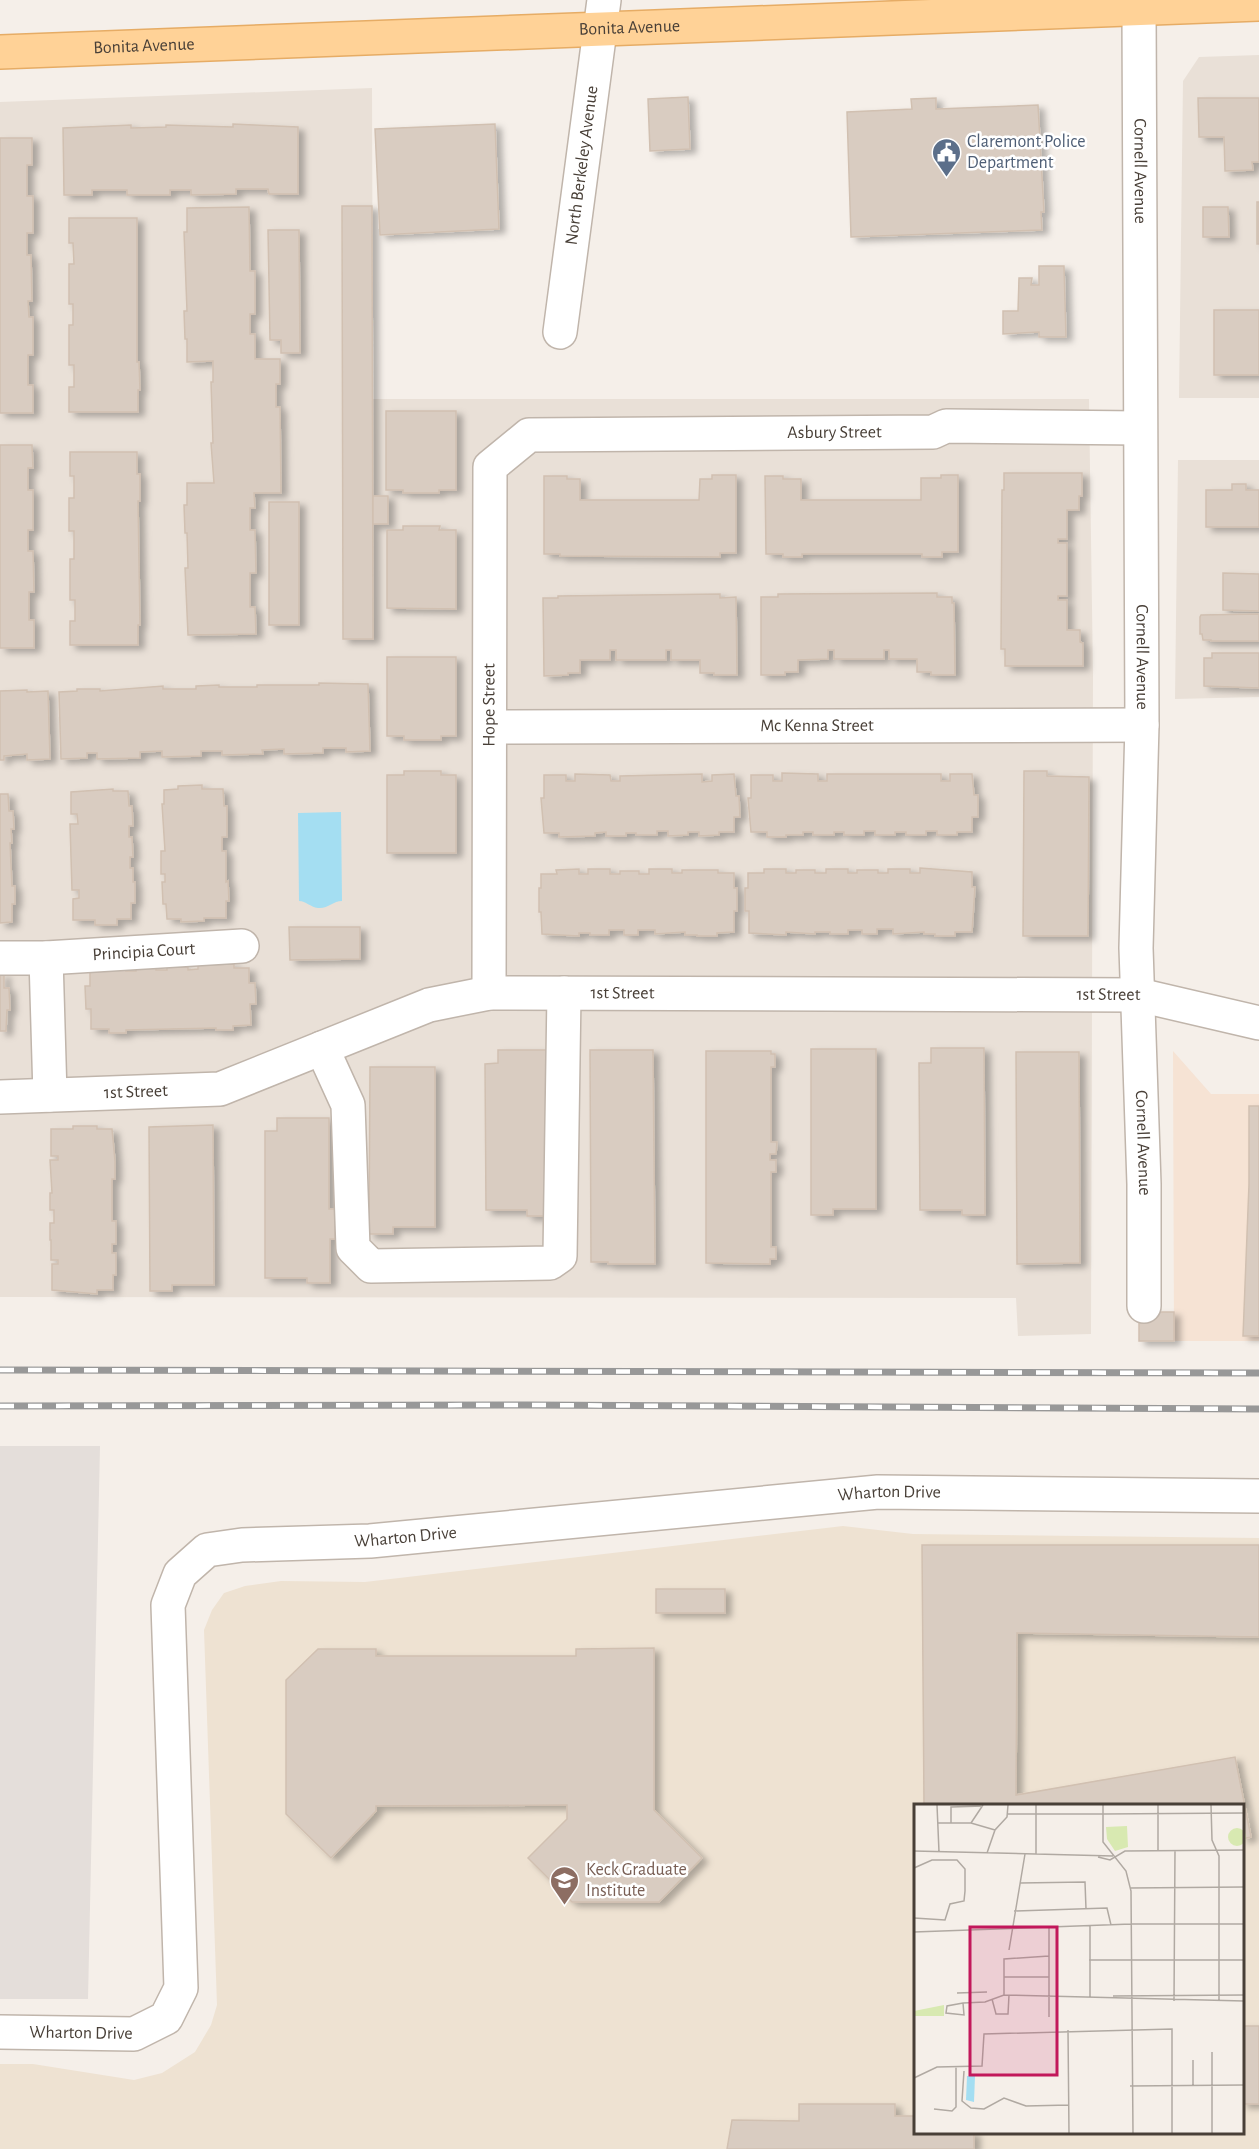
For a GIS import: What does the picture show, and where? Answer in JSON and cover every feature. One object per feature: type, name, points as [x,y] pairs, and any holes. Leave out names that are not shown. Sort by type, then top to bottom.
[{"type":"main road","name":"Bonita Avenue","points":[[0,52],[332,37],[601,15],[1138,9],[1259,4]]},
{"type":"street","name":"Cornell Avenue","points":[[1138,9],[1142,725],[1136,948],[1144,1184],[1144,1306]]},
{"type":"street","name":"North Berkeley Avenue","points":[[560,332],[601,15]]},
{"type":"street","name":"Asbury Street","points":[[529,435],[933,432],[946,426],[1140,428]]},
{"type":"street","name":"Hope Street","points":[[489,993],[490,467],[529,435]]},
{"type":"street","name":"Mc Kenna Street","points":[[490,727],[1142,725]]},
{"type":"street","name":"Principia Court","points":[[0,958],[46,958],[242,946]]},
{"type":"street","points":[[46,958],[50,1095]]},
{"type":"street","name":"1st Street","points":[[0,1097],[220,1089],[429,1005],[489,993],[1138,995],[1259,1023]]},
{"type":"street","points":[[322,1048],[348,1105],[353,1248],[371,1266],[550,1263],[560,1256],[564,993]]},
{"type":"street","name":"Wharton Drive","points":[[0,2032],[134,2034],[166,2018],[181,1988],[168,1605],[180,1574],[207,1550],[242,1545],[370,1541],[878,1492],[1259,1496]]},
{"type":"shaded area","points":[[1259,55],[1259,398],[1179,398],[1183,81],[1199,57]]},
{"type":"shaded area","points":[[372,88],[373,399],[1089,399],[1093,676],[1091,1334],[1018,1336],[1016,1298],[0,1297],[0,102]]},
{"type":"shaded area","points":[[1178,460],[1259,460],[1259,697],[1175,699]]},
{"type":"shaded area","points":[[1173,1051],[1211,1094],[1259,1094],[1259,1341],[1174,1341]]},
{"type":"shaded area","points":[[0,1446],[100,1446],[88,1999],[0,1999]]},
{"type":"shaded area","name":"Keck Graduate Institute","points":[[843,1526],[913,1534],[1259,1538],[1259,2149],[0,2149],[0,2064],[33,2064],[134,2080],[162,2073],[195,2052],[211,2025],[217,2005],[204,1630],[212,1610],[224,1593],[245,1586],[281,1581],[365,1582]]},
{"type":"water","points":[[341,812],[342,901],[322,908],[315,907],[299,901],[298,813]]},
{"type":"building","points":[[688,97],[690,149],[650,151],[648,99]]},
{"type":"building","name":"Claremont Police Department","points":[[936,98],[936,109],[1038,105],[1044,212],[1041,212],[1042,230],[851,237],[847,112],[912,109],[911,99]]},
{"type":"building","points":[[1198,98],[1259,98],[1259,162],[1252,162],[1253,170],[1225,171],[1224,137],[1199,137]]},
{"type":"building","points":[[233,124],[298,127],[298,194],[269,194],[268,189],[236,189],[236,194],[191,195],[191,190],[170,190],[170,195],[127,195],[127,190],[92,190],[92,195],[64,195],[63,128],[131,125],[131,128],[166,127],[166,125],[233,127]]},
{"type":"building","points":[[495,124],[499,229],[380,235],[375,129]]},
{"type":"building","points":[[0,138],[32,138],[32,165],[27,165],[27,196],[33,196],[33,233],[27,233],[27,255],[31,255],[32,301],[28,301],[29,317],[33,317],[33,355],[28,355],[28,385],[33,385],[33,413],[0,413]]},
{"type":"building","points":[[1257,202],[1259,202],[1259,244],[1257,244]]},
{"type":"building","points":[[342,206],[372,206],[373,639],[343,639]]},
{"type":"building","points":[[249,207],[250,271],[255,271],[255,314],[250,314],[250,334],[255,334],[255,359],[280,359],[280,384],[276,384],[276,407],[280,407],[281,493],[254,493],[255,508],[250,508],[250,530],[255,530],[256,573],[250,573],[250,607],[255,607],[256,634],[188,635],[185,568],[188,568],[187,533],[185,533],[184,505],[187,505],[187,483],[214,483],[211,443],[213,443],[211,382],[213,382],[213,361],[187,362],[184,311],[187,311],[184,232],[187,232],[187,208]]},
{"type":"building","points":[[1203,207],[1228,207],[1229,237],[1203,237]]},
{"type":"building","points":[[69,218],[137,218],[137,362],[139,362],[140,390],[138,390],[138,412],[69,412],[69,387],[74,387],[74,365],[69,365],[69,325],[73,325],[73,304],[69,304],[69,264],[74,264],[73,243],[69,243]]},
{"type":"building","points":[[268,230],[299,230],[300,353],[281,353],[281,340],[270,340]]},
{"type":"building","points":[[1039,266],[1064,266],[1066,337],[1039,337],[1039,332],[1003,334],[1003,311],[1018,311],[1019,278],[1032,278],[1031,285],[1039,285]]},
{"type":"building","points":[[1214,310],[1259,310],[1259,375],[1214,375]]},
{"type":"building","points":[[386,411],[456,411],[456,490],[439,490],[439,493],[403,493],[403,490],[386,490]]},
{"type":"building","points":[[0,445],[32,445],[33,468],[28,468],[28,490],[33,490],[33,530],[28,530],[28,551],[33,551],[34,592],[29,592],[29,620],[34,620],[34,648],[0,648]]},
{"type":"building","points":[[70,452],[137,452],[137,474],[140,474],[138,645],[70,645],[70,621],[75,621],[75,600],[70,600],[70,559],[74,559],[74,531],[69,531],[69,498],[74,498],[74,476],[70,476]]},
{"type":"building","points":[[1004,473],[1082,473],[1082,496],[1079,496],[1079,510],[1067,510],[1067,539],[1058,539],[1058,543],[1067,543],[1067,596],[1058,596],[1058,600],[1067,600],[1067,630],[1080,630],[1080,642],[1083,643],[1083,666],[1005,666],[1005,649],[1001,649]]},
{"type":"building","points":[[712,475],[736,475],[736,553],[720,553],[720,557],[544,554],[544,476],[567,476],[567,479],[580,479],[580,500],[699,500],[700,479],[712,479]]},
{"type":"building","points":[[941,475],[958,475],[958,552],[942,552],[942,557],[922,557],[922,554],[802,554],[802,557],[783,557],[783,554],[766,554],[765,476],[801,479],[801,500],[921,500],[921,478],[941,478]]},
{"type":"building","points":[[1232,484],[1246,484],[1246,490],[1259,490],[1259,527],[1206,527],[1206,490],[1232,490]]},
{"type":"building","points":[[373,496],[388,496],[388,524],[373,524]]},
{"type":"building","points":[[269,502],[299,502],[299,625],[269,625]]},
{"type":"building","points":[[403,526],[440,526],[439,530],[456,530],[456,609],[387,608],[387,530],[403,530]]},
{"type":"building","points":[[1223,573],[1259,574],[1259,611],[1223,610]]},
{"type":"building","points":[[937,593],[937,597],[952,597],[952,603],[954,603],[955,675],[931,675],[931,672],[917,672],[917,659],[889,659],[889,650],[884,650],[884,659],[834,659],[834,650],[828,650],[828,659],[798,660],[798,672],[785,672],[785,675],[761,675],[761,597],[778,597],[778,594]]},
{"type":"building","points":[[720,594],[720,598],[736,597],[737,675],[700,673],[700,660],[671,660],[671,650],[666,650],[666,660],[616,660],[616,650],[610,650],[610,660],[580,660],[580,673],[544,676],[543,598]]},
{"type":"building","points":[[1259,614],[1259,641],[1211,641],[1203,640],[1200,634],[1201,615]]},
{"type":"building","points":[[1212,653],[1259,653],[1259,688],[1204,686],[1204,658],[1212,658]]},
{"type":"building","points":[[387,657],[456,657],[456,736],[441,736],[441,740],[404,740],[404,736],[387,736]]},
{"type":"building","points":[[319,683],[368,684],[370,751],[346,752],[346,748],[323,748],[323,753],[284,754],[284,749],[262,750],[263,754],[222,755],[222,751],[201,751],[201,756],[162,757],[162,751],[140,752],[140,758],[97,759],[97,753],[87,753],[87,758],[61,759],[59,692],[77,691],[77,689],[100,689],[100,691],[163,686],[163,689],[196,689],[196,686],[257,687],[257,685],[319,685]]},
{"type":"building","points":[[27,690],[27,692],[48,691],[50,759],[27,760],[27,754],[4,756],[4,760],[0,760],[0,691]]},
{"type":"building","points":[[404,771],[441,771],[441,775],[456,775],[456,853],[387,853],[387,775],[404,775]]},
{"type":"building","points":[[1024,771],[1047,771],[1047,776],[1089,777],[1088,936],[1023,936]]},
{"type":"building","points":[[782,773],[818,774],[818,781],[827,781],[827,774],[941,774],[941,781],[950,781],[950,774],[972,774],[974,795],[978,795],[978,817],[972,817],[972,832],[957,832],[957,835],[937,835],[937,831],[926,831],[926,835],[906,835],[906,832],[895,832],[895,835],[875,835],[875,831],[864,831],[864,835],[844,835],[844,832],[834,832],[834,835],[813,835],[813,832],[803,832],[803,835],[767,837],[767,832],[751,832],[748,798],[751,798],[751,775],[773,775],[773,781],[782,781]]},
{"type":"building","points":[[575,774],[610,775],[611,781],[620,781],[620,776],[702,774],[702,782],[712,781],[712,775],[734,774],[736,796],[739,796],[740,817],[734,817],[734,832],[719,832],[719,835],[699,836],[699,832],[688,832],[688,835],[668,836],[668,831],[657,831],[657,835],[626,833],[626,836],[606,836],[606,832],[595,833],[595,836],[559,837],[559,833],[544,833],[541,798],[544,798],[544,775],[566,775],[566,781],[575,781]]},
{"type":"building","points":[[202,785],[202,789],[223,789],[224,806],[227,806],[227,837],[222,837],[222,851],[226,851],[226,882],[228,881],[229,901],[226,901],[226,918],[204,918],[204,921],[181,922],[181,919],[167,919],[166,904],[163,904],[162,882],[165,882],[165,874],[161,874],[161,851],[165,851],[162,804],[164,804],[164,790],[178,789],[178,786]]},
{"type":"building","points":[[113,789],[113,791],[128,791],[129,806],[132,806],[133,826],[129,826],[129,837],[132,837],[133,857],[130,857],[130,868],[133,868],[133,882],[135,882],[135,903],[131,903],[131,919],[117,919],[117,925],[95,925],[95,920],[73,920],[73,899],[79,898],[79,890],[72,890],[70,824],[78,824],[77,814],[71,814],[71,792]]},
{"type":"building","points":[[0,794],[8,794],[9,811],[13,811],[14,829],[11,829],[12,843],[10,843],[15,904],[12,904],[12,922],[0,923]]},
{"type":"building","points":[[920,868],[972,872],[972,887],[975,887],[972,932],[955,932],[955,936],[935,936],[935,934],[924,934],[924,932],[893,934],[893,929],[877,929],[877,934],[862,934],[862,930],[848,930],[848,934],[830,934],[830,932],[815,932],[815,934],[786,932],[786,935],[749,933],[749,911],[745,911],[745,888],[748,888],[748,873],[764,873],[764,869],[786,869],[786,873],[796,873],[796,870],[815,870],[815,873],[826,873],[826,869],[848,869],[848,873],[857,873],[857,870],[878,870],[878,873],[888,873],[888,869],[910,869],[910,873],[920,873]]},
{"type":"building","points":[[579,869],[579,874],[588,874],[588,869],[610,869],[610,874],[620,874],[620,871],[639,871],[639,874],[649,874],[649,869],[672,869],[672,873],[682,873],[682,870],[718,870],[718,873],[734,873],[734,888],[737,888],[737,911],[734,911],[734,932],[717,933],[717,936],[685,935],[685,932],[655,934],[655,930],[638,930],[638,935],[624,935],[624,930],[609,930],[609,935],[542,934],[541,912],[539,912],[541,874],[557,874],[556,870]]},
{"type":"building","points":[[289,927],[360,927],[360,959],[290,960]]},
{"type":"building","points":[[234,964],[234,968],[249,968],[249,983],[255,983],[256,1004],[250,1004],[251,1025],[233,1026],[233,1030],[216,1030],[216,1028],[126,1030],[126,1033],[109,1033],[109,1029],[91,1029],[91,1009],[86,1009],[85,986],[90,986],[90,972],[105,971],[105,968],[126,967],[126,971],[156,967],[156,970],[167,970],[167,967],[188,967],[188,970],[198,969],[198,965]]},
{"type":"building","points":[[0,974],[4,974],[4,988],[9,988],[10,1010],[7,1010],[6,1031],[0,1031]]},
{"type":"building","points":[[931,1048],[984,1048],[985,1215],[962,1215],[962,1210],[920,1210],[919,1063],[931,1063]]},
{"type":"building","points":[[811,1049],[876,1049],[876,1209],[833,1209],[833,1215],[811,1215]]},
{"type":"building","points":[[498,1050],[551,1050],[551,1216],[527,1216],[527,1210],[486,1210],[485,1064],[498,1063]]},
{"type":"building","points":[[590,1050],[653,1050],[655,1264],[591,1262]]},
{"type":"building","points":[[706,1051],[771,1051],[771,1054],[775,1054],[775,1067],[771,1067],[771,1142],[777,1142],[776,1154],[770,1154],[770,1160],[776,1160],[776,1172],[771,1172],[771,1247],[776,1247],[776,1259],[770,1259],[770,1264],[706,1263]]},
{"type":"building","points":[[1016,1052],[1079,1052],[1080,1263],[1017,1264]]},
{"type":"building","points":[[370,1067],[435,1067],[435,1227],[393,1227],[393,1234],[369,1234]]},
{"type":"building","points":[[1249,1106],[1259,1106],[1259,1336],[1243,1336],[1249,1184]]},
{"type":"building","points":[[277,1118],[329,1118],[329,1209],[335,1209],[335,1239],[330,1239],[330,1283],[307,1283],[307,1278],[265,1278],[265,1131],[277,1131]]},
{"type":"building","points":[[213,1125],[214,1285],[172,1285],[172,1291],[150,1291],[149,1127]]},
{"type":"building","points":[[73,1126],[97,1126],[97,1129],[112,1129],[115,1179],[112,1179],[112,1221],[116,1221],[116,1244],[112,1244],[112,1253],[116,1253],[116,1275],[113,1275],[113,1290],[97,1290],[97,1294],[52,1290],[52,1264],[58,1264],[58,1260],[51,1260],[50,1223],[54,1223],[54,1210],[50,1210],[50,1193],[52,1193],[50,1160],[58,1160],[58,1156],[51,1156],[51,1129],[73,1129]]},
{"type":"building","points":[[1139,1312],[1174,1312],[1174,1341],[1139,1341]]},
{"type":"building","points":[[922,1545],[1259,1545],[1259,1637],[1017,1633],[1016,1795],[1235,1757],[1251,1837],[1244,1839],[1244,1804],[924,1804]]},
{"type":"building","points":[[656,1589],[725,1589],[725,1613],[656,1613]]},
{"type":"building","points":[[654,1648],[654,1810],[702,1858],[659,1902],[572,1902],[528,1858],[567,1819],[567,1805],[376,1806],[376,1811],[331,1858],[286,1814],[286,1680],[318,1649],[376,1649],[376,1656],[576,1656],[576,1649]]},
{"type":"building","points":[[1244,2026],[1259,2026],[1259,2104],[1244,2104]]},
{"type":"building","points":[[799,2104],[895,2104],[895,2116],[914,2116],[914,2134],[974,2134],[974,2149],[727,2149],[732,2120],[799,2121]]},
{"type":"railway","points":[[0,1370],[1259,1373]]},
{"type":"railway","points":[[0,1406],[527,1405],[1259,1409]]},
{"type":"place","name":"Claremont Police Department","points":[[946,178]]},
{"type":"place","name":"Keck Graduate Institute","points":[[565,1906]]}]
